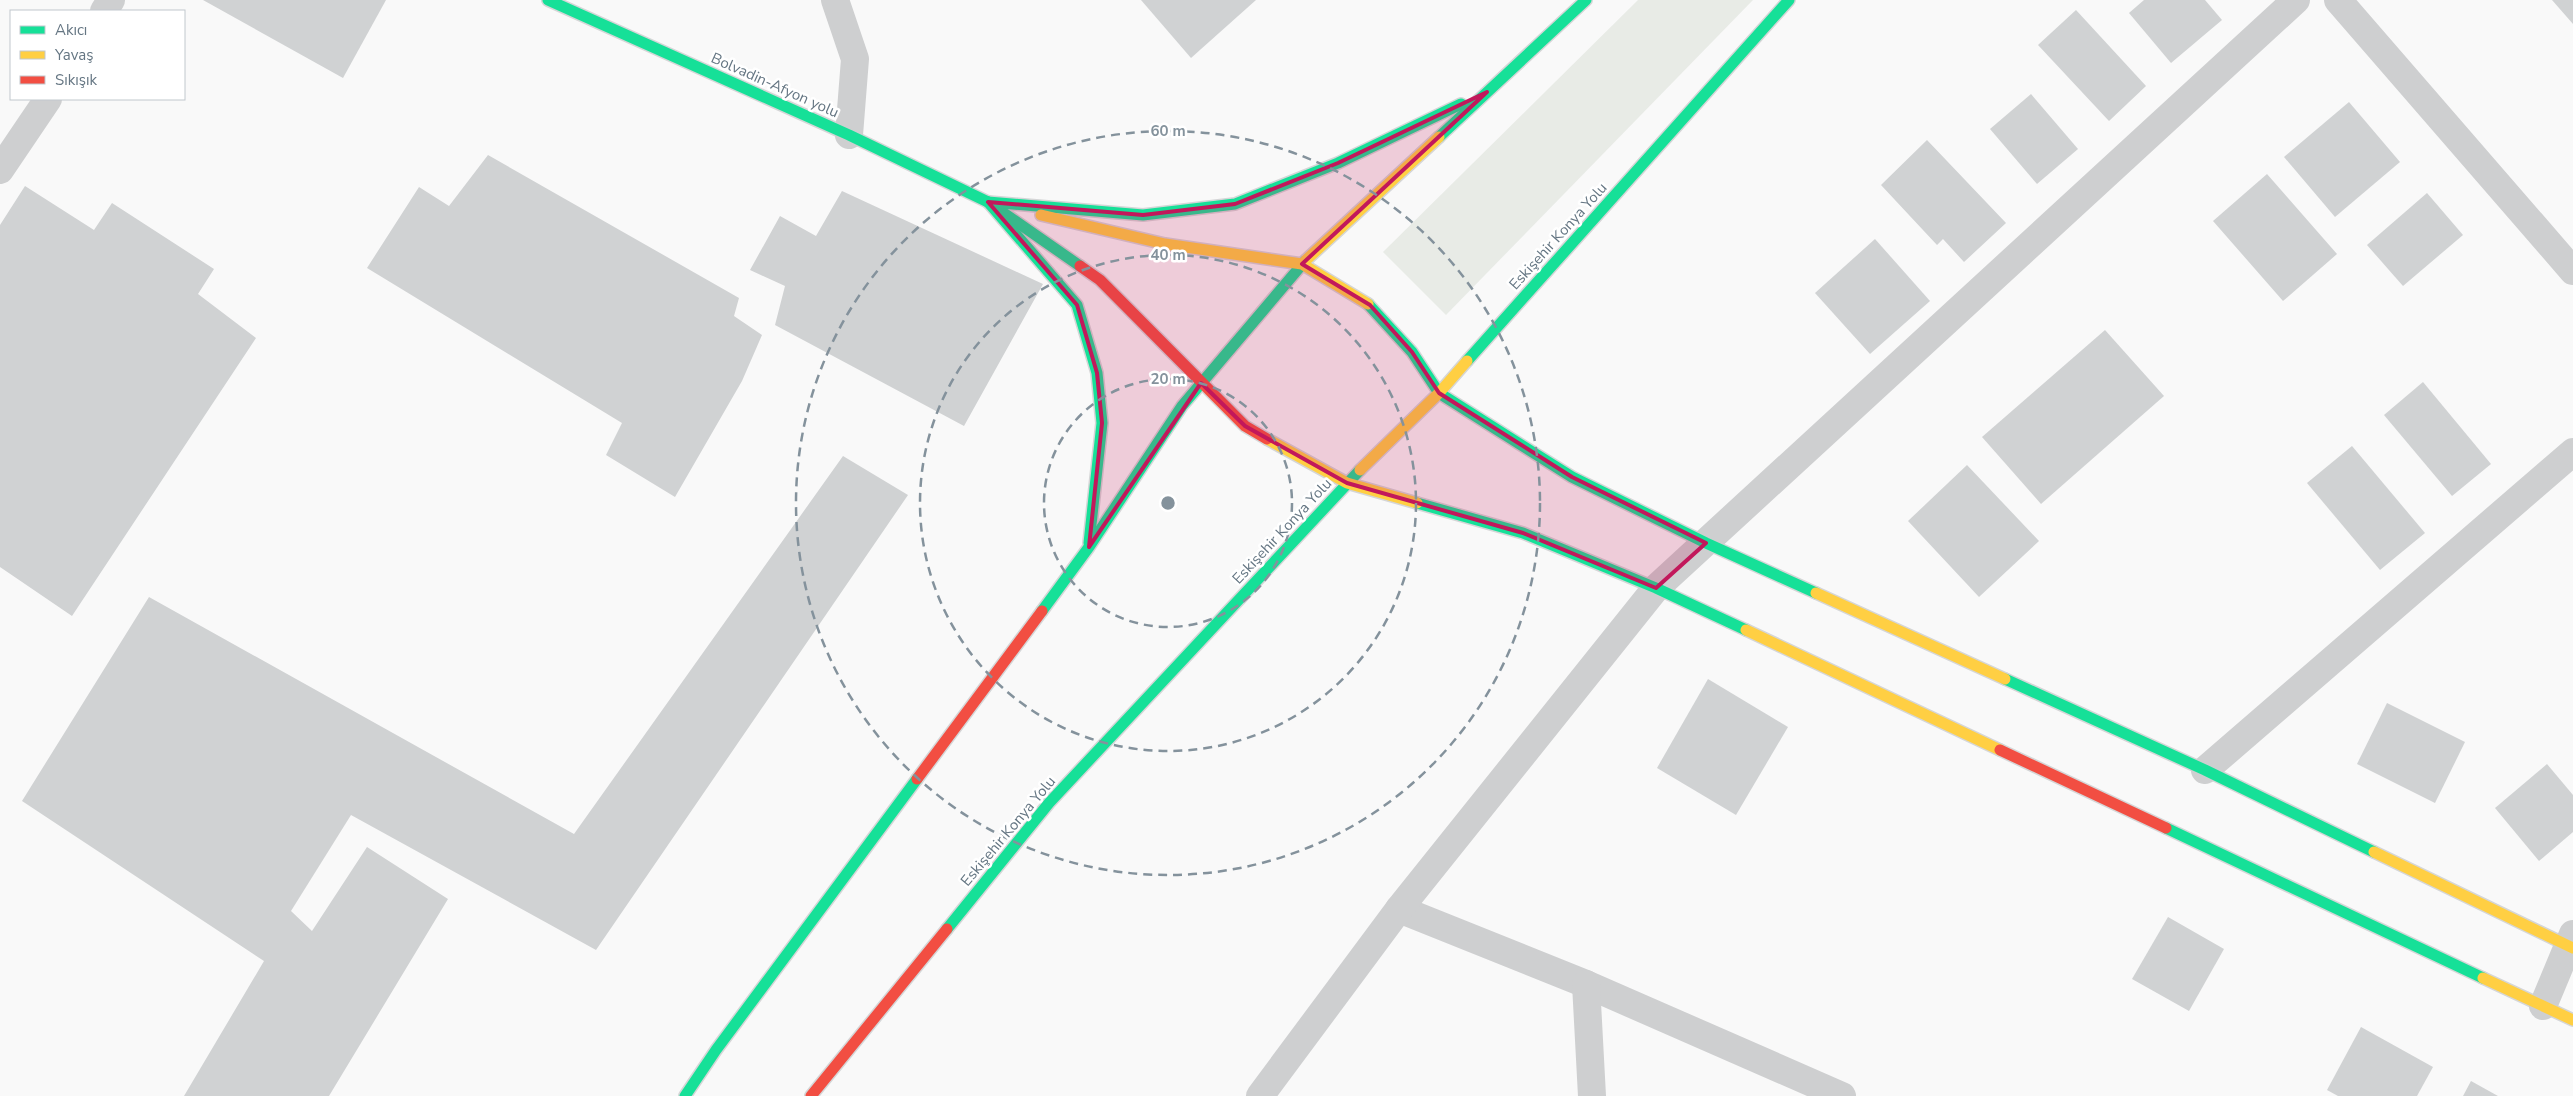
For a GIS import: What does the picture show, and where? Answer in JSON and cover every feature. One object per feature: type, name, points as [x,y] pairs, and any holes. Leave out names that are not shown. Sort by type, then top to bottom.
[{"type":"main road","name":"Bolvadin-Afyon yolu","points":[[548,0],[849,135],[988,202]]},
{"type":"main road","points":[[685,1096],[722,1042],[1089,547],[1182,406],[1302,264],[1586,0]]},
{"type":"main road","name":"Eskişehir Konya Yolu","points":[[811,1096],[1049,803],[1382,446],[1439,393],[1788,0]]},
{"type":"main road","points":[[988,202],[1143,215],[1235,204],[1338,163],[1487,92]]},
{"type":"main road","points":[[988,202],[1165,244],[1302,264],[1370,304],[1412,352],[1439,393],[1572,477],[1706,543],[2205,770],[2571,943]]},
{"type":"main road","points":[[988,202],[1100,280],[1245,426],[1300,459],[1347,483],[1523,533],[1656,588],[2573,1020]]},
{"type":"main road","points":[[988,202],[1077,304],[1098,373],[1102,423],[1089,547]]},
{"type":"street","points":[[836,0],[855,59],[849,135]]},
{"type":"street","points":[[1260,1096],[1399,909],[1656,588],[2296,0]]},
{"type":"street","points":[[2338,0],[2573,271]]},
{"type":"street","points":[[0,170],[47,100]]},
{"type":"street","points":[[2205,770],[2573,452]]},
{"type":"street","points":[[1399,909],[1586,984],[1842,1096]]},
{"type":"street","points":[[2543,1006],[2571,943]]},
{"type":"street","points":[[1586,984],[1592,1096]]},
{"type":"highlighted area","points":[[1487,92],[1302,264],[1370,305],[1412,352],[1439,393],[1572,477],[1706,543],[1656,588],[1523,533],[1347,483],[1245,426],[1201,383],[1089,547],[1102,423],[1097,373],[1077,305],[988,202],[1143,215],[1235,204],[1338,163]]},
{"type":"shaded area","points":[[1638,0],[1753,0],[1446,315],[1383,252]]},
{"type":"building","points":[[203,0],[386,0],[343,78]]},
{"type":"building","points":[[1141,0],[1256,0],[1191,58]]},
{"type":"building","points":[[2144,0],[2205,0],[2222,20],[2171,63],[2129,13]]},
{"type":"building","points":[[2552,0],[2573,0],[2573,24]]},
{"type":"building","points":[[2076,10],[2146,86],[2109,121],[2038,45]]},
{"type":"building","points":[[2031,94],[2078,149],[2037,184],[1990,129]]},
{"type":"building","points":[[2349,102],[2400,162],[2335,217],[2284,157]]},
{"type":"building","points":[[1927,140],[2006,223],[1964,262],[1943,239],[1937,245],[1881,185]]},
{"type":"building","points":[[488,155],[739,298],[734,316],[762,335],[742,381],[675,497],[606,455],[622,423],[367,268],[419,187],[449,206]]},
{"type":"building","points":[[2267,174],[2337,254],[2283,301],[2213,221]]},
{"type":"building","points":[[25,186],[94,230],[112,203],[214,269],[198,294],[256,338],[72,616],[0,567],[0,225]]},
{"type":"building","points":[[842,191],[1043,284],[964,426],[775,325],[785,286],[750,270],[780,216],[816,236]]},
{"type":"building","points":[[2427,193],[2463,235],[2403,286],[2367,245]]},
{"type":"building","points":[[1875,239],[1930,301],[1870,354],[1815,293]]},
{"type":"building","points":[[2105,330],[2164,396],[2041,504],[1982,437]]},
{"type":"building","points":[[2423,382],[2491,464],[2452,496],[2384,415]]},
{"type":"building","points":[[2352,446],[2425,533],[2380,570],[2307,483]]},
{"type":"building","points":[[843,456],[908,495],[596,950],[351,815],[291,911],[312,931],[367,847],[448,899],[329,1096],[184,1096],[264,961],[22,801],[149,597],[574,834]]},
{"type":"building","points":[[1967,465],[2039,541],[1979,597],[1908,521]]},
{"type":"building","points":[[1708,679],[1788,727],[1736,815],[1657,768]]},
{"type":"building","points":[[2387,703],[2465,742],[2435,803],[2357,764]]},
{"type":"building","points":[[2547,764],[2573,795],[2573,832],[2539,861],[2495,808]]},
{"type":"building","points":[[2168,917],[2224,949],[2189,1011],[2132,979]]},
{"type":"building","points":[[2361,1027],[2433,1067],[2417,1096],[2338,1096],[2327,1090]]},
{"type":"building","points":[[2471,1081],[2498,1096],[2463,1096]]},
{"type":"traffic: fast","points":[[548,0],[849,135],[988,202],[1080,266]]},
{"type":"traffic: fast","points":[[1439,137],[1586,0]]},
{"type":"traffic: fast","points":[[1467,361],[1789,0]]},
{"type":"traffic: fast","points":[[988,202],[1143,215],[1235,204],[1338,163],[1461,104]]},
{"type":"traffic: fast","points":[[988,202],[1077,305],[1097,373],[1102,423],[1089,543]]},
{"type":"traffic: fast","points":[[1042,611],[1089,547],[1182,406],[1305,261]]},
{"type":"traffic: fast","points":[[1368,304],[1412,352],[1439,393],[1572,477],[1706,543],[1816,593]]},
{"type":"traffic: fast","points":[[947,929],[1049,803],[1360,470]]},
{"type":"traffic: fast","points":[[1417,503],[1523,533],[1656,588],[1746,630]]},
{"type":"traffic: fast","points":[[2005,679],[2205,770],[2374,852]]},
{"type":"traffic: fast","points":[[685,1096],[716,1050],[917,779]]},
{"type":"traffic: fast","points":[[2166,828],[2483,978]]},
{"type":"traffic: slow","points":[[1305,261],[1439,137]]},
{"type":"traffic: slow","points":[[1041,215],[1165,244],[1302,264],[1368,304]]},
{"type":"traffic: slow","points":[[1360,470],[1439,393],[1467,361]]},
{"type":"traffic: slow","points":[[1267,439],[1347,483],[1417,503]]},
{"type":"traffic: slow","points":[[1816,593],[2005,679]]},
{"type":"traffic: slow","points":[[1746,630],[2000,750]]},
{"type":"traffic: slow","points":[[2374,852],[2573,948]]},
{"type":"traffic: slow","points":[[2483,978],[2573,1020]]},
{"type":"traffic: jam","points":[[1080,266],[1100,280],[1245,426],[1267,439]]},
{"type":"traffic: jam","points":[[917,779],[1042,611]]},
{"type":"traffic: jam","points":[[2000,750],[2166,828]]},
{"type":"traffic: jam","points":[[811,1096],[947,929]]}]
